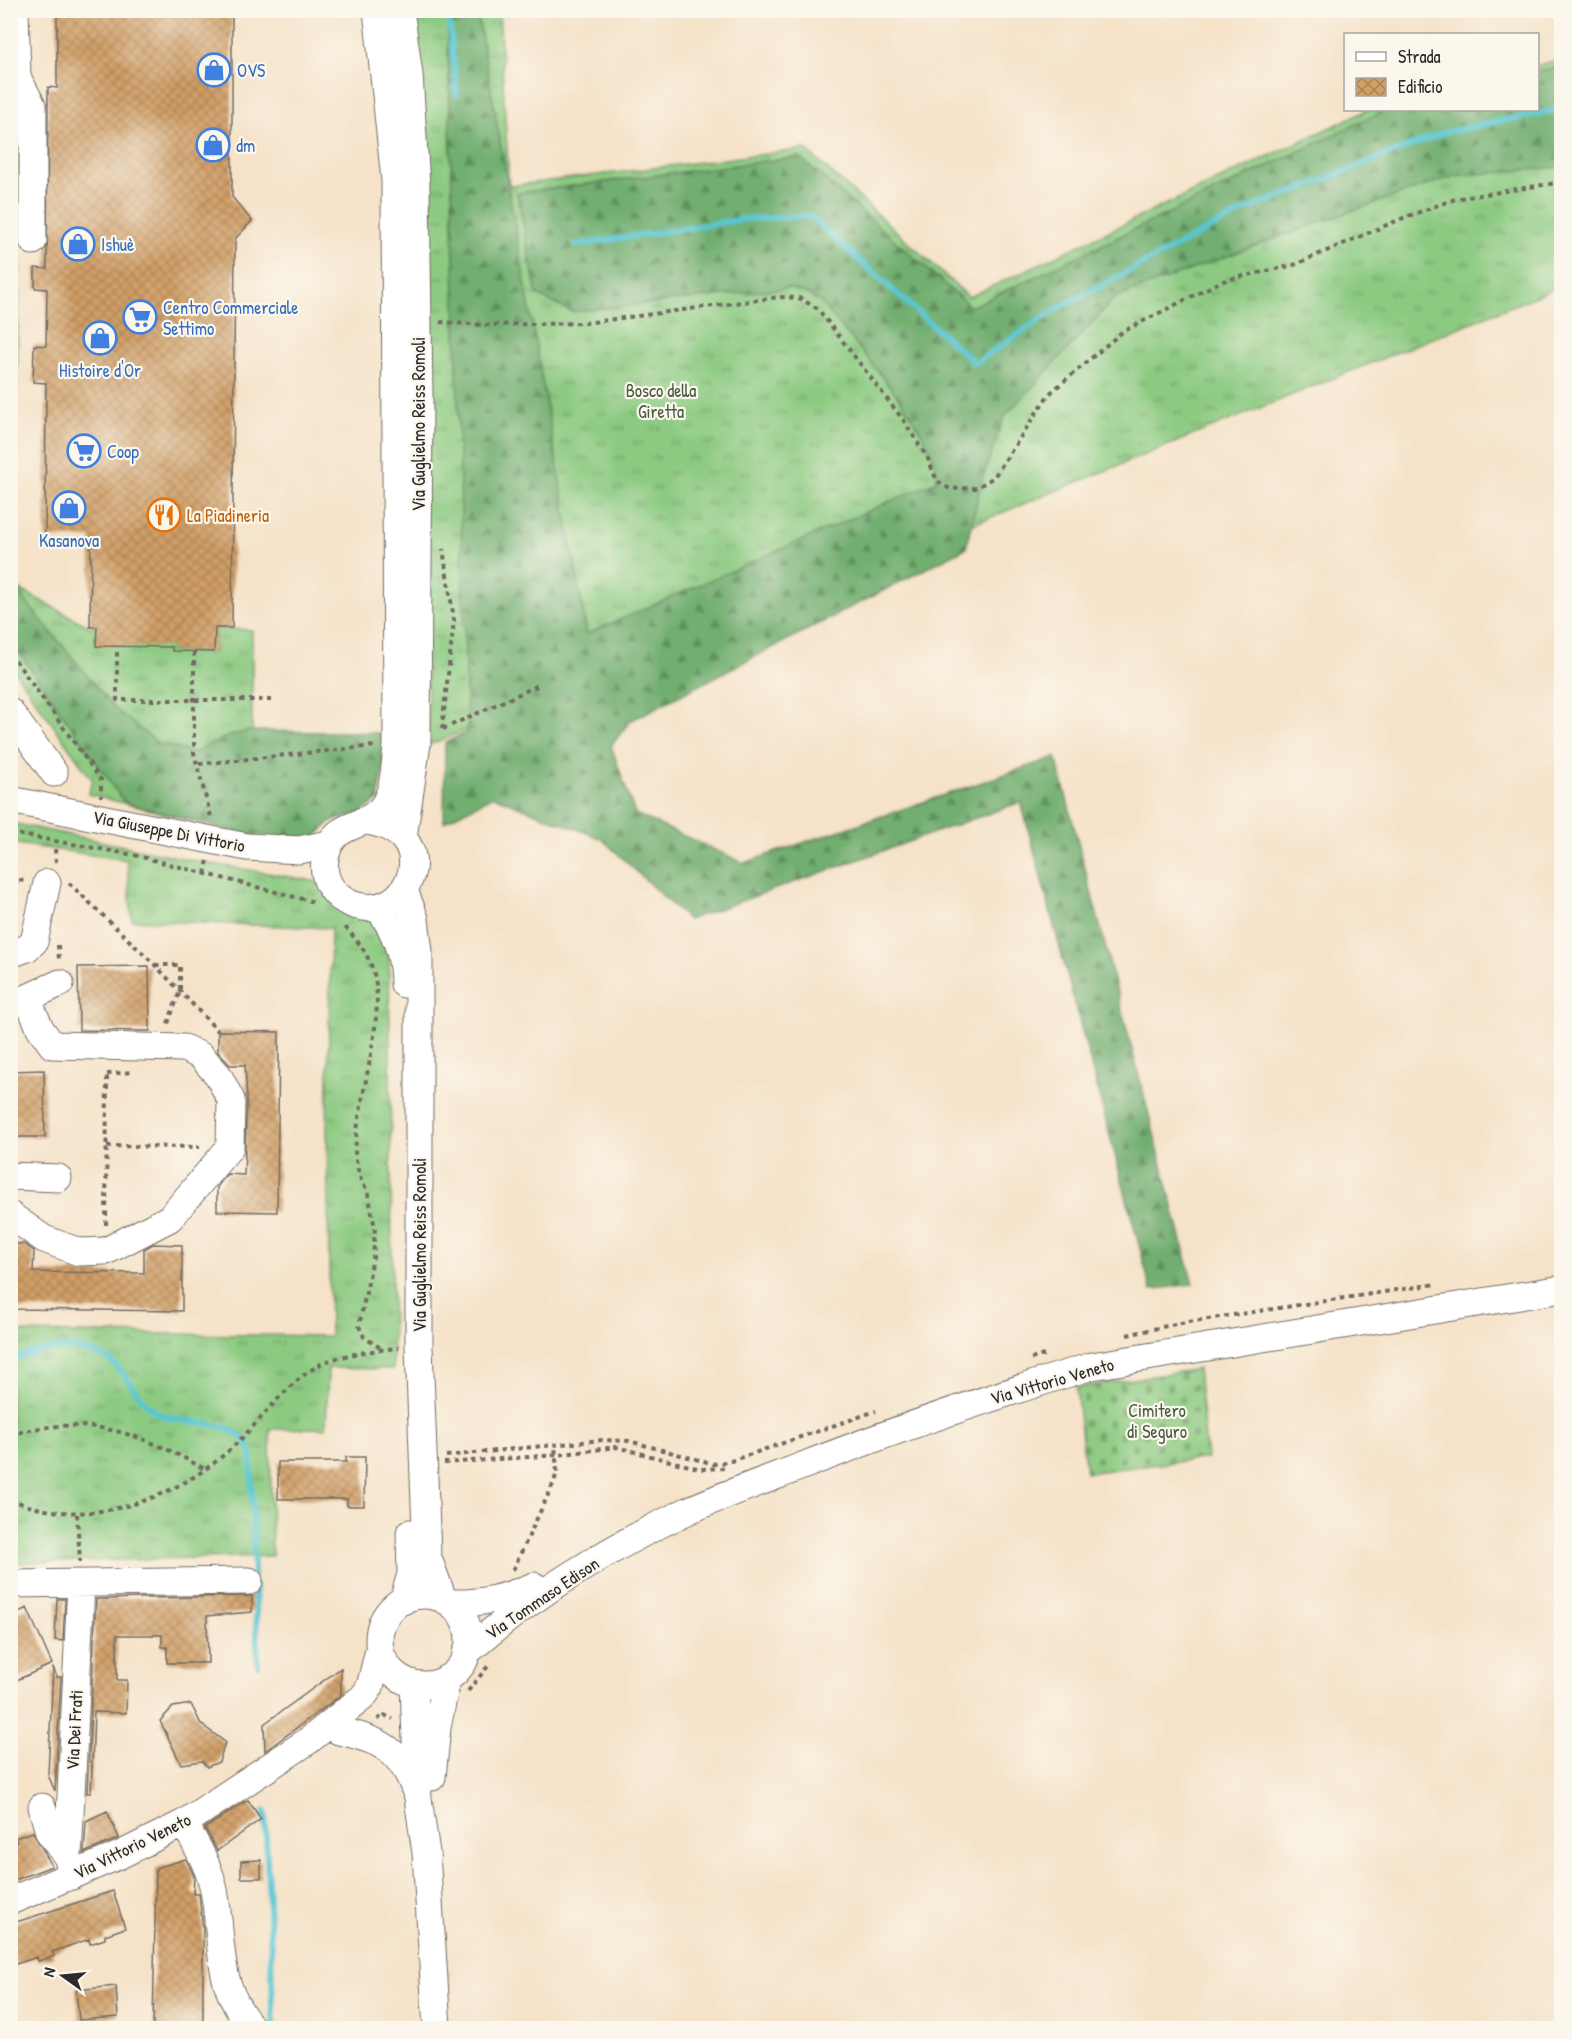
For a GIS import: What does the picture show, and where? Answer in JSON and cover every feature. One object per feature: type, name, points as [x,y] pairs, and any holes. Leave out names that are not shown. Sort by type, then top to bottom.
[{"type":"street","points":[[15,10],[17,77],[33,107],[33,241]]},
{"type":"street","name":"Via Guglielmo Reiss Romoli","points":[[362,821],[380,810],[390,791],[397,744],[395,180],[377,10]]},
{"type":"street","points":[[389,10],[392,37],[409,74]]},
{"type":"street","name":"Via Guglielmo Reiss Romoli","points":[[400,10],[409,74],[416,185],[419,395],[417,744],[403,837]]},
{"type":"street","points":[[395,180],[403,184],[406,193],[409,330],[419,395]]},
{"type":"street","points":[[10,712],[54,773]]},
{"type":"street","name":"Via Giuseppe Di Vittorio","points":[[10,800],[102,818],[209,856],[247,847],[299,850],[329,844]]},
{"type":"street","name":"Via Giuseppe Di Vittorio","points":[[10,815],[209,856],[297,865],[313,870],[326,878]]},
{"type":"street","points":[[362,821],[377,821],[392,827],[403,837],[410,849],[413,864],[411,878],[393,902],[378,908],[352,906],[332,890],[324,867],[329,844],[343,829],[362,821]]},
{"type":"street","points":[[10,954],[27,948],[34,942],[55,880]]},
{"type":"street","name":"Via Guglielmo Reiss Romoli","points":[[404,890],[415,919],[419,952],[419,1347],[427,1555],[446,1601]]},
{"type":"street","name":"Via Guglielmo Reiss Romoli","points":[[378,908],[392,926],[404,967],[405,1348],[411,1574],[403,1601]]},
{"type":"street","points":[[10,1215],[44,1239],[79,1252],[106,1251],[170,1218],[230,1147],[231,1100],[218,1075],[201,1056],[184,1048],[159,1046],[52,1045],[19,1002],[60,983]]},
{"type":"street","points":[[10,1176],[58,1178]]},
{"type":"street","name":"Via Vittorio Veneto","points":[[604,1556],[689,1510],[869,1439],[1092,1366],[1562,1289]]},
{"type":"street","name":"Via Tommaso Edison","points":[[446,1601],[471,1604],[501,1600],[604,1556]]},
{"type":"street","name":"Via Tommaso Edison","points":[[466,1653],[510,1616],[604,1556]]},
{"type":"street","points":[[10,1584],[249,1581]]},
{"type":"street","name":"Via Dei Frati","points":[[70,1867],[81,1584]]},
{"type":"street","points":[[418,1595],[446,1601],[466,1624],[468,1633],[466,1653],[459,1668],[447,1678],[432,1684],[410,1683],[389,1668],[380,1646],[383,1622],[394,1606],[418,1595]]},
{"type":"street","name":"Via Vittorio Veneto","points":[[10,1901],[70,1867],[184,1823],[308,1741],[366,1692],[375,1671],[380,1646]]},
{"type":"street","points":[[426,1853],[437,1728],[447,1678]]},
{"type":"street","points":[[410,1683],[418,1798],[426,1853],[437,2028]]},
{"type":"street","name":"Via Vittorio Veneto","points":[[308,1741],[339,1731],[410,1683]]},
{"type":"street","points":[[339,1731],[369,1737],[396,1755],[409,1771],[418,1798]]},
{"type":"street","points":[[42,1807],[49,1832],[70,1867]]},
{"type":"street","points":[[184,1823],[212,1880],[225,1983],[236,2009],[252,2028]]},
{"type":"path","points":[[484,325],[585,323],[780,297],[799,298],[819,309],[904,421],[928,459],[937,481],[950,489],[976,488],[994,477],[1049,394],[1122,332],[1222,281],[1294,265],[1403,218],[1455,199],[1562,182]]},
{"type":"path","points":[[117,652],[117,700],[271,700]]},
{"type":"path","points":[[194,652],[194,753],[199,764],[213,826],[209,856]]},
{"type":"path","points":[[10,653],[101,780],[102,818]]},
{"type":"path","points":[[442,729],[541,684]]},
{"type":"path","points":[[199,764],[397,744]]},
{"type":"path","points":[[10,833],[134,855],[209,856],[281,892],[316,903],[323,908]]},
{"type":"path","points":[[55,880],[155,965],[218,1031]]},
{"type":"path","points":[[10,1499],[52,1511],[77,1514],[121,1508],[161,1494],[206,1470],[256,1425],[286,1391],[321,1364],[383,1349],[364,1337],[359,1326],[374,1258],[375,1228],[368,1193],[359,1175],[355,1155],[376,1012],[375,975],[364,948],[344,925]]},
{"type":"path","points":[[155,965],[180,965],[180,991],[159,1046]]},
{"type":"path","points":[[106,1251],[108,1046]]},
{"type":"path","points":[[107,1074],[143,1071]]},
{"type":"path","points":[[107,1146],[230,1147]]},
{"type":"path","points":[[10,1435],[34,1428],[67,1425],[101,1427],[143,1438],[206,1470]]},
{"type":"path","points":[[511,1575],[554,1482],[557,1472],[555,1445]]},
{"type":"path","points":[[434,1464],[557,1455],[616,1447],[701,1469],[723,1470]]},
{"type":"path","points":[[77,1514],[81,1584]]},
{"type":"path","points":[[369,1737],[382,1714]]},
{"type":"green space","name":"Bosco della Giretta","points":[[409,11],[499,11],[509,186],[805,149],[969,297],[1365,111],[1539,111],[1539,65],[1561,59],[1561,286],[429,745]]},
{"type":"green space","points":[[447,11],[477,11],[587,634],[937,481],[934,462],[924,439],[891,388],[820,302],[807,294],[788,288],[572,312],[537,295],[517,193],[799,157],[971,307],[1384,111],[1539,111],[1539,72],[1561,66],[1561,167],[1454,176],[1311,225],[1115,298],[1004,417],[981,483],[966,548],[630,721],[611,746],[635,814],[744,863],[1056,757],[1193,1284],[1151,1290],[1021,802],[688,920],[602,839],[493,796],[444,822],[445,743],[467,732]]},
{"type":"green space","points":[[10,101],[22,138],[13,586],[90,627],[97,627],[96,646],[172,627],[172,651],[214,652],[215,628],[252,630],[252,731],[389,733],[360,813],[330,822],[314,838],[248,835],[88,794],[93,781],[11,666]]},
{"type":"green space","points":[[10,485],[16,518],[13,586],[114,708],[158,743],[194,753],[226,737],[247,731],[389,733],[378,800],[360,813],[330,822],[314,838],[248,835],[125,803],[11,641]]},
{"type":"green space","points":[[11,823],[207,863],[314,881],[373,919],[389,946],[393,1369],[328,1368],[326,1428],[270,1429],[272,1556],[11,1563],[11,1332],[330,1336],[327,1130],[331,928],[132,920],[127,860],[11,843]]},
{"type":"green space","name":"Cimitero di Seguro","points":[[1198,1369],[1207,1458],[1086,1473],[1076,1388]]},
{"type":"building","name":"Centro Commerciale Settimo","points":[[57,10],[232,10],[232,197],[252,221],[235,239],[232,628],[215,628],[214,652],[172,651],[172,647],[96,646],[97,627],[90,627],[91,538],[45,538],[46,383],[33,382],[34,345],[46,346],[47,289],[35,288],[35,268],[47,269],[48,87],[57,88]]},
{"type":"building","points":[[149,966],[150,1031],[79,1030],[78,967]]},
{"type":"building","points":[[218,1031],[279,1032],[277,1212],[217,1211],[217,1187],[227,1174],[244,1175],[247,1100],[245,1065],[230,1065],[218,1052]]},
{"type":"building","points":[[44,1070],[45,1137],[10,1137],[10,1071]]},
{"type":"building","points":[[10,1244],[24,1244],[34,1251],[33,1272],[144,1273],[144,1249],[153,1244],[182,1245],[182,1311],[10,1309]]},
{"type":"building","points":[[346,1457],[365,1457],[364,1506],[347,1506],[347,1499],[278,1499],[278,1462],[346,1462]]},
{"type":"building","points":[[252,1596],[252,1612],[207,1616],[208,1663],[167,1663],[167,1647],[162,1647],[162,1635],[117,1635],[117,1680],[127,1680],[126,1713],[94,1712],[91,1793],[87,1793],[96,1599]]},
{"type":"building","points":[[57,1599],[65,1599],[63,1641],[55,1640]]},
{"type":"building","points":[[27,1608],[52,1664],[10,1683],[10,1616]]},
{"type":"building","points":[[53,1667],[57,1677],[61,1677],[55,1791],[48,1775]]},
{"type":"building","points":[[341,1668],[341,1695],[265,1751],[264,1724]]},
{"type":"building","points":[[191,1704],[201,1724],[225,1742],[219,1762],[207,1767],[202,1761],[181,1764],[160,1721],[173,1707]]},
{"type":"building","points":[[248,1800],[261,1819],[217,1851],[205,1828]]},
{"type":"building","points":[[107,1811],[119,1838],[84,1853],[86,1821]]},
{"type":"building","points":[[33,1832],[52,1866],[10,1882],[10,1844],[17,1842],[15,1838]]},
{"type":"building","points":[[186,1859],[194,1876],[193,1894],[199,1894],[203,1929],[203,2028],[153,2028],[156,1868]]},
{"type":"building","points":[[261,1860],[261,1878],[241,1878],[241,1861]]},
{"type":"building","points":[[113,1891],[125,1928],[105,1935],[105,1939],[90,1944],[89,1939],[52,1952],[54,1956],[38,1961],[37,1957],[16,1964],[13,1956],[10,1957],[10,1924]]},
{"type":"building","points":[[116,1986],[118,2017],[79,2020],[76,1990]]},
{"type":"waterway","points":[[448,10],[457,95]]},
{"type":"waterway","points":[[575,245],[745,219],[810,216],[975,363],[1053,311],[1243,211],[1446,132],[1562,109]]},
{"type":"waterway","points":[[10,1359],[55,1349],[89,1351],[109,1360],[117,1367],[143,1400],[158,1413],[224,1427],[245,1440],[251,1452],[254,1575]]},
{"type":"waterway","points":[[255,1585],[258,1665]]},
{"type":"waterway","points":[[265,1811],[274,2028]]},
{"type":"place","name":"OVS","points":[[214,70]]},
{"type":"place","name":"dm","points":[[213,145]]},
{"type":"place","name":"Ishuè","points":[[78,244]]},
{"type":"place","name":"Centro Commerciale Settimo","points":[[140,317]]},
{"type":"place","name":"Histoire d'Or","points":[[100,338]]},
{"type":"place","name":"Coop","points":[[84,451]]},
{"type":"place","name":"Kasanova","points":[[69,508]]},
{"type":"place","name":"La Piadineria","points":[[164,515]]}]
